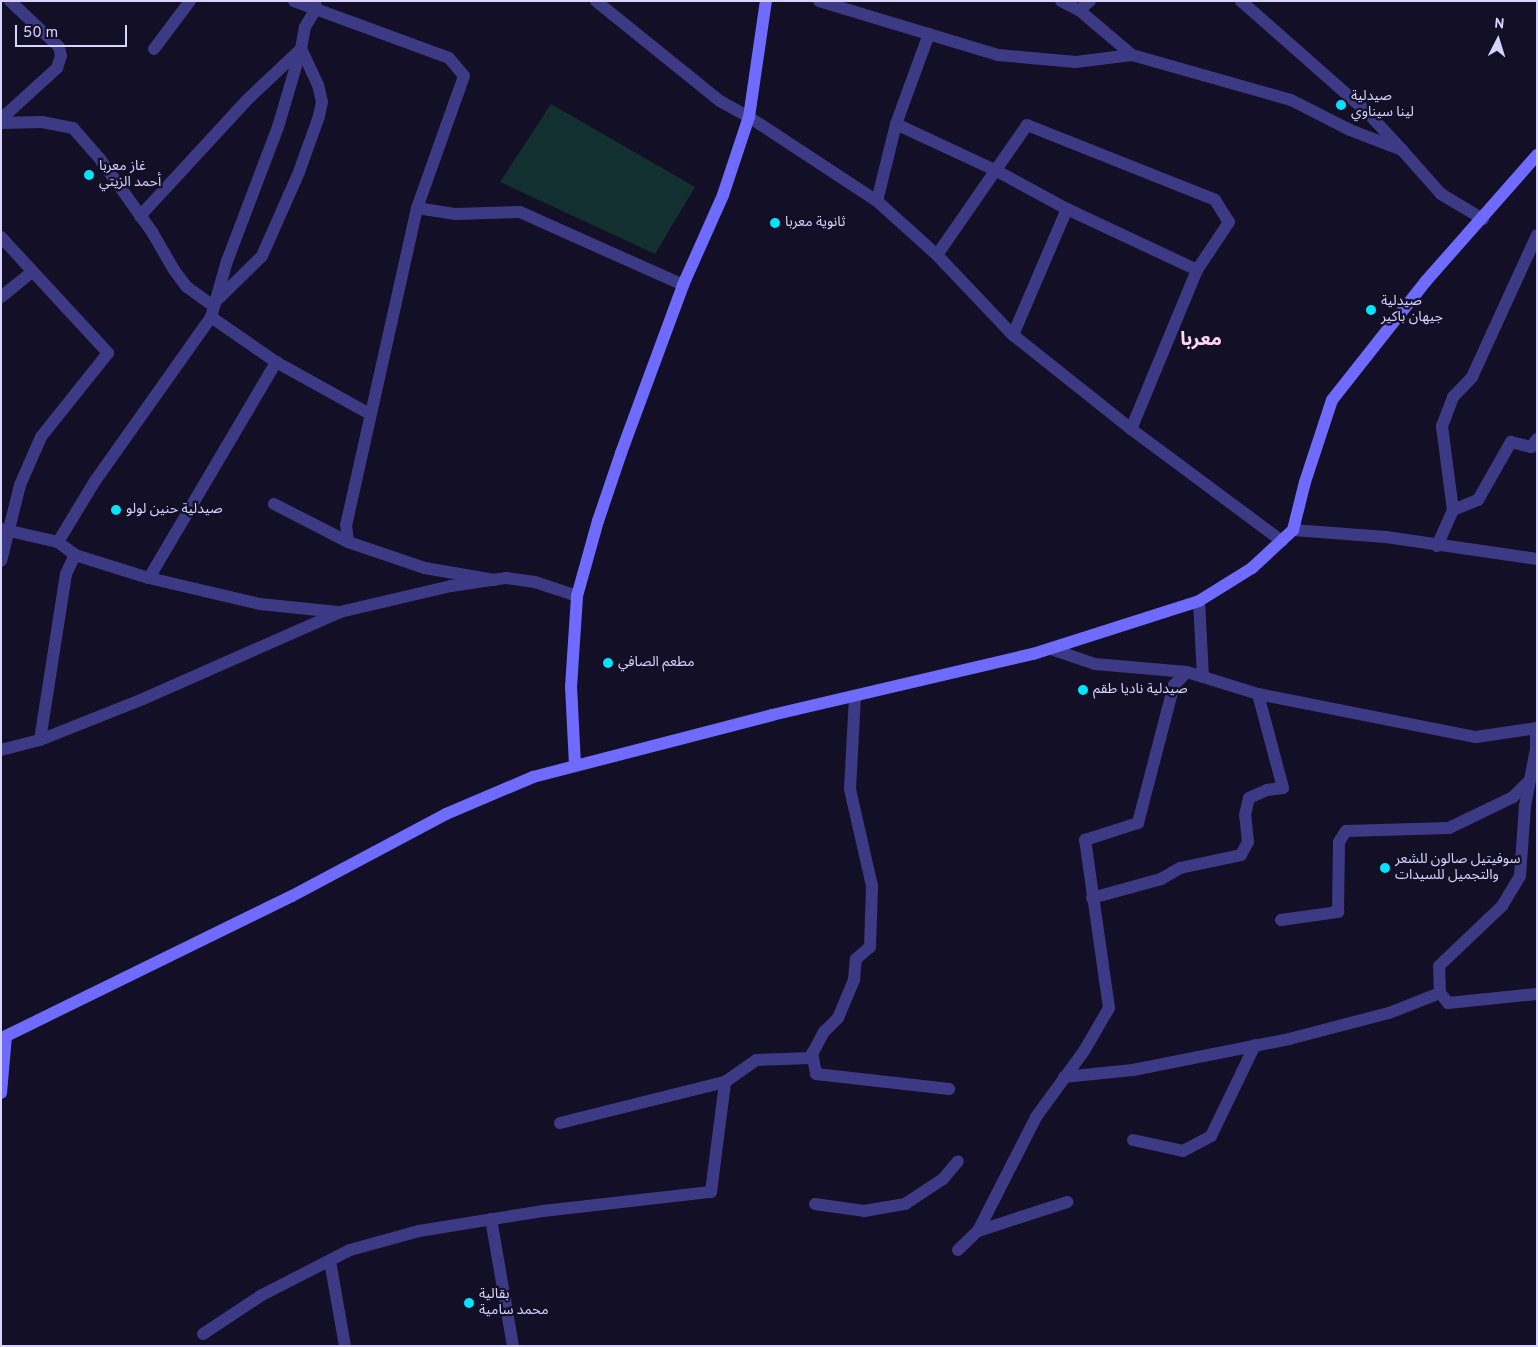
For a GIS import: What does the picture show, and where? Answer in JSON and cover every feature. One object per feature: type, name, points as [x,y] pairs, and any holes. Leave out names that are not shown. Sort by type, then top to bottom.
[{"type":"main road","points":[[575,765],[571,686],[577,596],[598,520],[683,285],[724,195],[749,117],[766,1]]},
{"type":"main road","points":[[1,1093],[3,1037],[292,896],[446,814],[533,777],[854,696],[1051,649],[1198,601],[1252,568],[1293,530],[1305,482],[1332,400],[1426,282],[1537,155]]},
{"type":"street","points":[[1,119],[57,68],[61,56],[59,47],[10,1]]},
{"type":"street","points":[[154,49],[190,1]]},
{"type":"street","points":[[294,1],[316,5],[449,58],[464,76],[417,208],[395,316],[370,414],[346,525],[348,542]]},
{"type":"street","points":[[596,1],[690,79],[720,101],[749,117],[877,201],[937,255],[1013,335],[1131,429],[1282,541]]},
{"type":"street","points":[[819,1],[1008,56],[1076,62],[1132,54]]},
{"type":"street","points":[[1061,1],[1079,10],[1132,54],[1291,100],[1350,130],[1402,150]]},
{"type":"street","points":[[1079,10],[1090,1]]},
{"type":"street","points":[[1241,1],[1368,113],[1441,194],[1483,219]]},
{"type":"street","points":[[212,311],[278,127],[301,48],[305,27],[316,5]]},
{"type":"street","points":[[877,201],[896,124],[929,34]]},
{"type":"street","points":[[140,216],[248,99],[301,48]]},
{"type":"street","points":[[58,542],[95,481],[212,311],[262,256],[300,172],[322,102],[318,85],[301,48]]},
{"type":"street","points":[[1,123],[42,122],[72,128],[100,159],[187,287],[212,311],[276,362],[370,414]]},
{"type":"street","points":[[896,124],[997,171],[1067,209],[1197,270]]},
{"type":"street","points":[[937,255],[997,171],[1027,125],[1215,200],[1229,222],[1197,270],[1131,429]]},
{"type":"street","points":[[417,208],[456,214],[520,212],[683,285]]},
{"type":"street","points":[[1013,335],[1067,209]]},
{"type":"street","points":[[1437,546],[1454,510],[1442,426],[1453,397],[1472,377],[1537,235]]},
{"type":"street","points":[[1,237],[31,272],[108,352],[41,437],[20,485],[4,529],[1,561]]},
{"type":"street","points":[[1,297],[31,272]]},
{"type":"street","points":[[149,578],[276,362]]},
{"type":"street","points":[[1454,510],[1478,500],[1511,442],[1535,445]]},
{"type":"street","points":[[274,504],[348,542],[425,568],[494,580],[536,582],[577,596]]},
{"type":"street","points":[[4,529],[58,542],[75,554],[149,578],[260,604],[340,612]]},
{"type":"street","points":[[1293,530],[1386,537],[1437,546],[1537,559]]},
{"type":"street","points":[[40,740],[66,574],[75,554]]},
{"type":"street","points":[[1,750],[40,740],[143,699],[340,612],[451,586],[494,580]]},
{"type":"street","points":[[1198,601],[1203,677]]},
{"type":"street","points":[[1051,649],[1095,664],[1187,672],[1258,694],[1476,737],[1536,728],[1536,749],[1529,781],[1520,876],[1502,906],[1439,966],[1440,993],[1448,1003],[1537,994]]},
{"type":"street","points":[[958,1250],[978,1231],[1036,1118],[1110,1008],[1092,898],[1086,840],[1138,823],[1174,685],[1187,672]]},
{"type":"street","points":[[1092,898],[1161,879],[1180,868],[1241,856],[1248,842],[1244,815],[1249,798],[1267,790],[1283,788],[1258,694]]},
{"type":"street","points":[[560,1123],[725,1082],[756,1060],[810,1058],[824,1032],[838,1018],[854,980],[856,959],[870,947],[872,886],[850,790],[854,696]]},
{"type":"street","points":[[1281,920],[1338,912],[1339,842],[1343,832],[1449,828],[1513,797],[1529,781]]},
{"type":"street","points":[[1064,1077],[1133,1070],[1255,1045],[1389,1013],[1440,993]]},
{"type":"street","points":[[1133,1140],[1183,1151],[1210,1136],[1255,1045]]},
{"type":"street","points":[[812,1053],[816,1074],[949,1089]]},
{"type":"street","points":[[203,1334],[262,1295],[350,1250],[420,1231],[492,1219],[711,1192],[725,1082]]},
{"type":"street","points":[[815,1204],[864,1211],[905,1204],[944,1179],[958,1161]]},
{"type":"street","points":[[978,1231],[1068,1202]]},
{"type":"street","points":[[492,1219],[513,1346]]},
{"type":"street","points":[[330,1261],[345,1346]]},
{"type":"green space","points":[[551,104],[695,187],[655,254],[500,182]]},
{"type":"place","name":"صيدلية لينا سيناوي","points":[[1341,105]]},
{"type":"place","name":"غاز معربا أحمد الزيتي","points":[[89,175]]},
{"type":"place","name":"ثانوية معربا","points":[[775,223]]},
{"type":"place","name":"صيدلية جيهان باكير","points":[[1371,310]]},
{"type":"place","name":"صيدلية حنين لولو","points":[[116,510]]},
{"type":"place","name":"مطعم الصافي","points":[[608,663]]},
{"type":"place","name":"صيدلية ناديا طقم","points":[[1083,690]]},
{"type":"place","name":"سوفيتيل صالون للشعر والتجميل للسيدات","points":[[1385,868]]},
{"type":"place","name":"بقالية محمد سامية","points":[[469,1303]]},
{"type":"district","name":"معربا","points":[[1201,341]]}]
